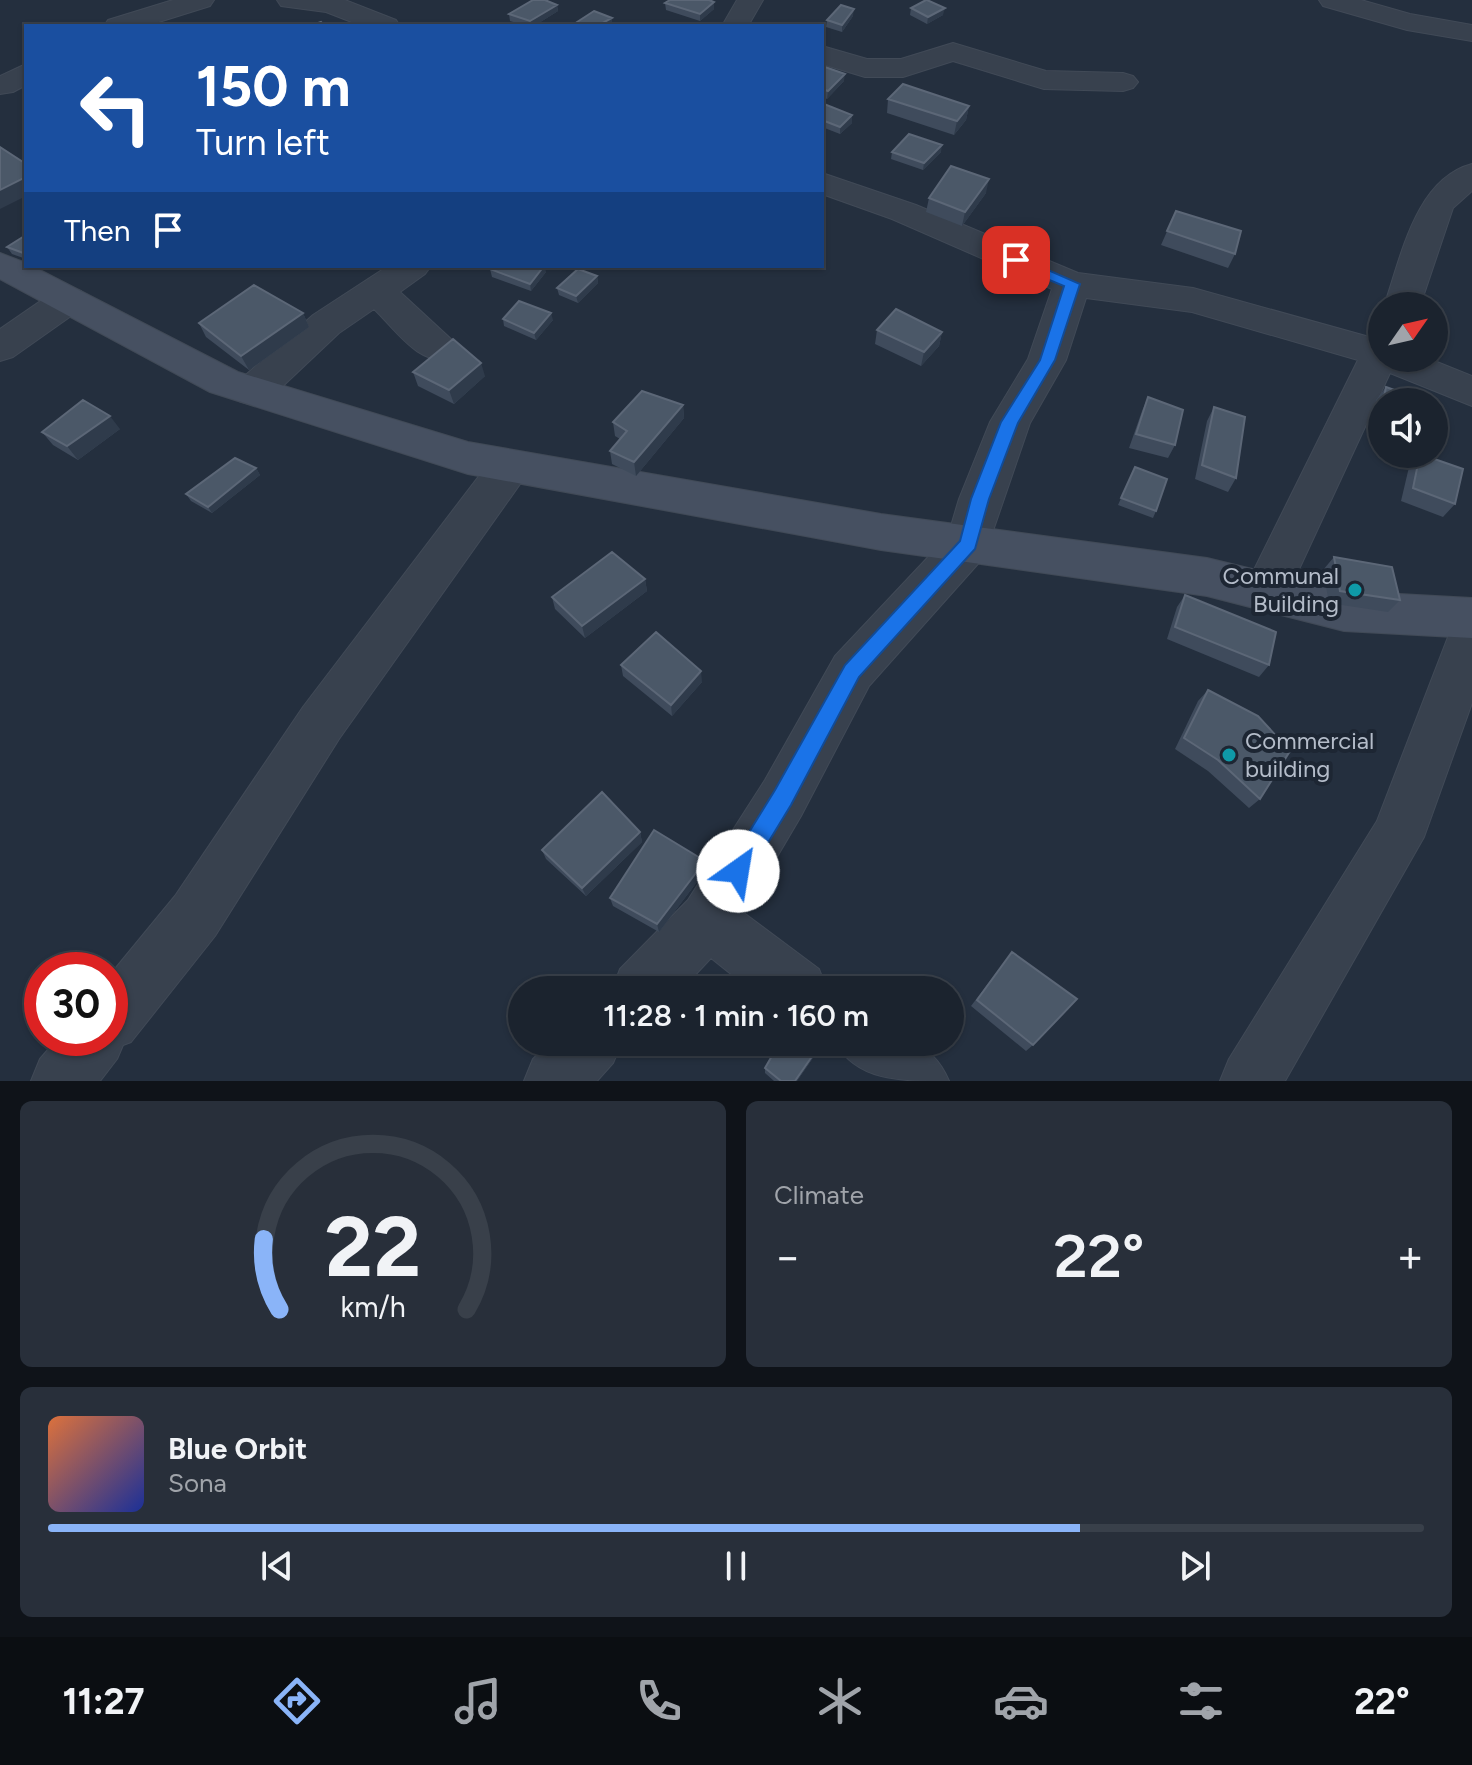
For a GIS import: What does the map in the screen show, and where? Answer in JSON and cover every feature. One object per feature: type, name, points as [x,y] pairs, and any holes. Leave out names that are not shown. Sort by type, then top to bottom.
[{"type":"street","points":[[124,24],[201,0]]},
{"type":"street","points":[[290,0],[331,4],[381,24]]},
{"type":"street","points":[[737,24],[750,0]]},
{"type":"street","points":[[1332,0],[1407,22],[1472,33]]},
{"type":"street","points":[[1407,22],[1424,0]]},
{"type":"street","points":[[824,56],[865,68],[903,68],[953,52],[1044,80],[1123,82]]},
{"type":"street","points":[[1407,292],[1438,204],[1472,174]]},
{"type":"street","points":[[824,184],[904,212],[1072,284],[1193,300],[1368,349]]},
{"type":"street","points":[[0,264],[224,382],[468,458],[881,532],[1207,577],[1344,611],[1472,618]]},
{"type":"street","points":[[253,391],[326,324],[410,268]]},
{"type":"street","points":[[654,976],[708,920],[783,798],[852,671],[968,544],[980,499],[1010,422],[1047,360],[1072,284]]},
{"type":"street","points":[[376,290],[439,349]]},
{"type":"street","points":[[0,348],[68,300]]},
{"type":"street","points":[[1266,592],[1375,372]]},
{"type":"street","points":[[1426,372],[1472,392]]},
{"type":"street","points":[[128,999],[195,916],[321,723],[510,466]]},
{"type":"street","points":[[1251,1081],[1397,837],[1472,637]]},
{"type":"street","points":[[708,920],[780,976]]},
{"type":"street","points":[[62,1081],[82,1056]]},
{"type":"street","points":[[555,1081],[579,1056]]},
{"type":"street","points":[[884,1056],[918,1081]]},
{"type":"building","points":[[533,0],[545,0],[557,5],[530,21],[509,14]]},
{"type":"building","points":[[670,0],[714,2],[700,14],[665,3]]},
{"type":"building","points":[[926,0],[945,8],[928,17],[911,8]]},
{"type":"building","points":[[841,5],[854,9],[842,25],[827,20]]},
{"type":"building","points":[[594,11],[612,18],[601,24],[574,24]]},
{"type":"building","points":[[824,67],[845,74],[828,91],[824,90]]},
{"type":"building","points":[[903,84],[969,106],[957,121],[888,99]]},
{"type":"building","points":[[824,104],[852,115],[840,127],[824,121]]},
{"type":"building","points":[[909,134],[942,145],[924,163],[892,152]]},
{"type":"building","points":[[0,147],[24,163],[24,178],[0,190]]},
{"type":"building","points":[[951,166],[989,179],[965,212],[929,198]]},
{"type":"building","points":[[1176,211],[1241,231],[1235,254],[1167,231]]},
{"type":"building","points":[[24,236],[24,253],[7,247]]},
{"type":"building","points":[[491,268],[542,268],[530,284]]},
{"type":"building","points":[[578,269],[597,276],[576,296],[557,288]]},
{"type":"building","points":[[254,285],[303,313],[241,356],[199,323]]},
{"type":"building","points":[[519,301],[551,313],[534,333],[503,319]]},
{"type":"building","points":[[896,309],[942,332],[924,352],[877,330]]},
{"type":"building","points":[[453,339],[481,363],[449,390],[413,372]]},
{"type":"building","points":[[642,391],[683,405],[634,462],[610,451],[627,431],[613,422]]},
{"type":"building","points":[[1148,397],[1183,410],[1175,445],[1136,434]]},
{"type":"building","points":[[83,400],[110,416],[67,446],[42,432]]},
{"type":"building","points":[[1214,407],[1245,417],[1236,478],[1202,465]]},
{"type":"building","points":[[235,458],[256,468],[208,507],[186,494]]},
{"type":"building","points":[[1448,464],[1463,469],[1455,504],[1413,488],[1417,468],[1448,468]]},
{"type":"building","points":[[1135,467],[1167,479],[1156,511],[1121,498]]},
{"type":"building","points":[[612,552],[645,579],[582,626],[552,597]]},
{"type":"building","points":[[1334,557],[1392,567],[1400,600],[1340,591]]},
{"type":"building","points":[[1185,595],[1276,632],[1269,665],[1175,627]]},
{"type":"building","points":[[656,632],[701,671],[671,705],[621,665]]},
{"type":"building","name":"Commercial building","points":[[1208,690],[1258,716],[1290,751],[1260,799],[1218,760],[1184,738]]},
{"type":"building","points":[[602,792],[640,832],[582,888],[542,850]]},
{"type":"building","points":[[654,830],[705,861],[657,924],[610,898]]},
{"type":"building","points":[[1012,952],[1077,999],[1033,1045],[977,1000]]},
{"type":"building","points":[[772,1056],[812,1056],[795,1081],[781,1081],[765,1068]]},
{"type":"place","name":"Communal Building","points":[[1355,590]]},
{"type":"place","name":"Commercial building","points":[[1229,755]]},
{"type":"route","points":[[738,871],[783,798],[852,671],[968,544],[980,499],[1010,422],[1047,360],[1072,284],[1016,260]]}]
